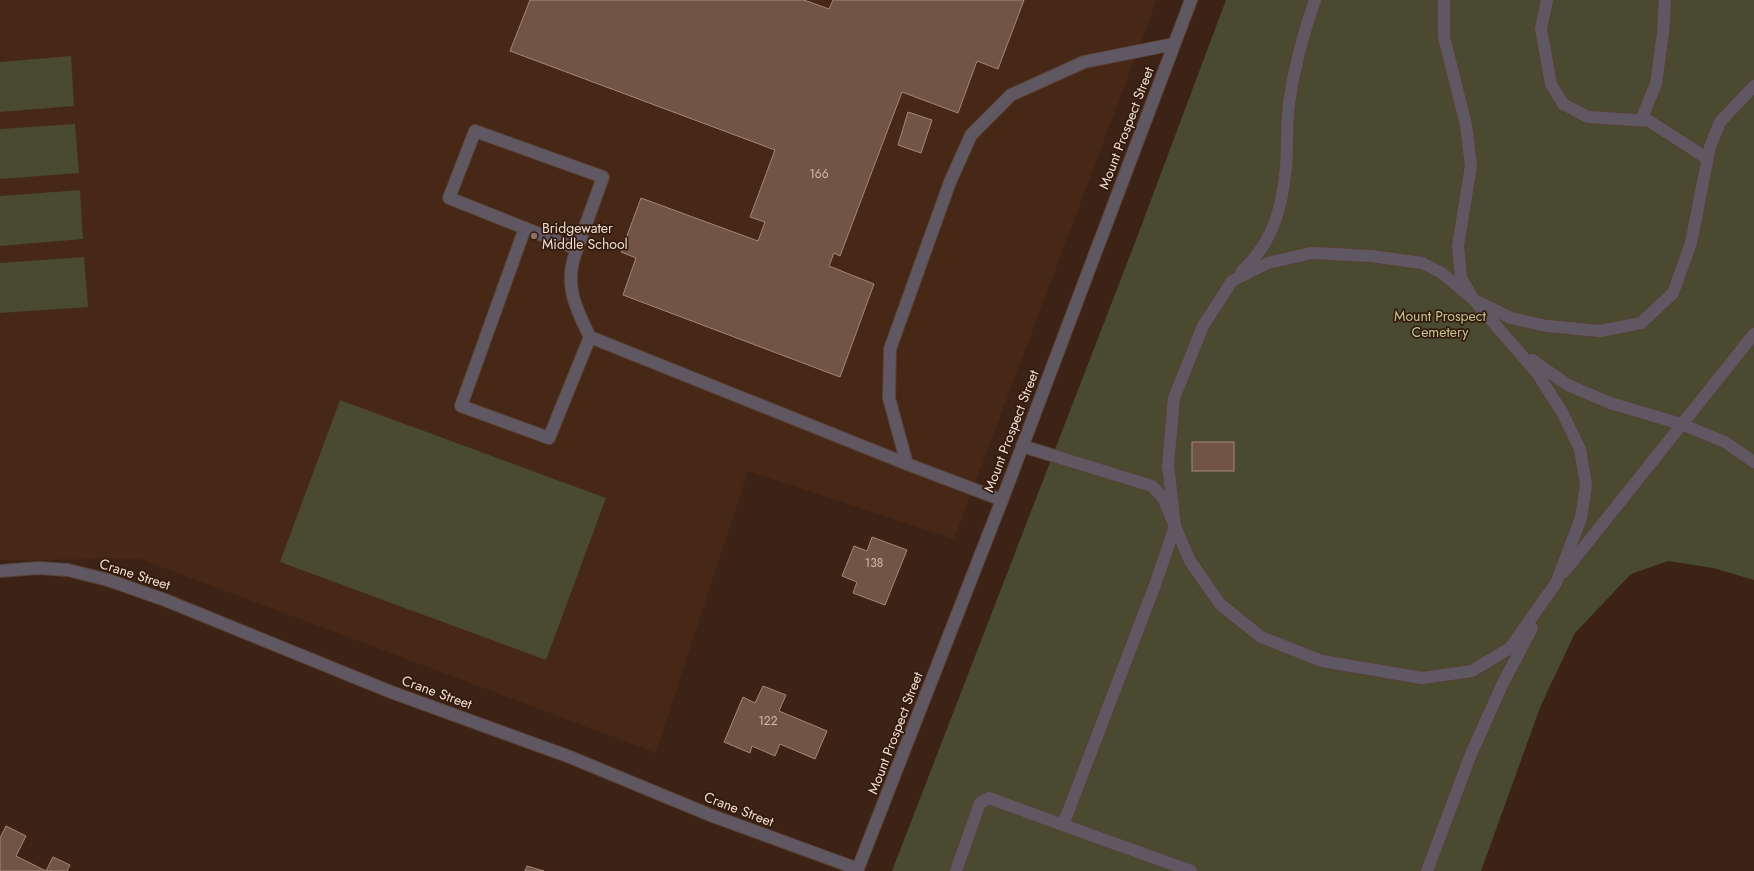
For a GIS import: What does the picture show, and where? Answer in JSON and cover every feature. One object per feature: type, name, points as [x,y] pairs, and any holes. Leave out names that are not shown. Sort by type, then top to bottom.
[{"type":"street","name":"Mount Prospect Street","points":[[859,870],[1002,500],[1190,0]]},
{"type":"street","points":[[1063,825],[1155,585],[1175,526],[1168,466],[1174,398],[1203,326],[1232,281],[1255,259],[1267,241],[1279,210],[1286,167],[1289,104],[1302,36],[1314,0]]},
{"type":"street","points":[[1444,0],[1444,37],[1466,125],[1472,166],[1458,246],[1461,278],[1474,300],[1511,318],[1547,326],[1600,331],[1641,323],[1673,293],[1691,243],[1710,147],[1720,122],[1754,86]]},
{"type":"street","points":[[1547,0],[1541,29],[1551,84],[1563,104],[1588,117],[1649,121],[1708,159]]},
{"type":"street","points":[[1641,120],[1656,84],[1663,33],[1665,0]]},
{"type":"street","points":[[907,464],[889,398],[890,349],[950,182],[971,135],[1011,95],[1084,62],[1174,44]]},
{"type":"street","points":[[577,249],[449,198],[475,131],[603,177],[577,249],[570,282],[575,307],[590,337],[907,464],[1002,500]]},
{"type":"street","points":[[525,228],[462,406],[549,438],[590,337]]},
{"type":"street","points":[[1232,281],[1268,263],[1311,253],[1371,256],[1422,263],[1442,273],[1474,300],[1537,373],[1562,412],[1580,449],[1586,486],[1581,518],[1556,583],[1503,683],[1474,747],[1427,871]]},
{"type":"street","points":[[1022,446],[1152,486],[1163,498],[1190,561],[1220,604],[1261,637],[1322,661],[1422,678],[1472,671],[1510,648],[1556,583],[1754,334]]},
{"type":"street","points":[[1519,352],[1568,385],[1610,403],[1681,424],[1725,442],[1754,462]]},
{"type":"street","name":"Crane Street","points":[[0,571],[38,568],[68,570],[108,580],[165,600],[391,692],[570,757],[710,815],[859,870]]},
{"type":"street","points":[[956,871],[980,803],[989,798],[1191,871]]},
{"type":"shaded area","name":"Bridgewater Middle School","points":[[0,0],[1157,0],[954,539],[748,471],[656,753],[140,559],[0,560]]},
{"type":"green space","name":"Mount Prospect Cemetery","points":[[1226,0],[1754,0],[1754,580],[1713,568],[1668,561],[1631,574],[1575,633],[1541,705],[1481,871],[892,871],[1136,240]]},
{"type":"green space","points":[[71,56],[74,106],[0,112],[0,62]]},
{"type":"green space","points":[[75,124],[79,173],[0,179],[0,129]]},
{"type":"green space","points":[[80,190],[83,239],[0,246],[0,196]]},
{"type":"green space","points":[[84,257],[88,307],[0,313],[0,263]]},
{"type":"green space","points":[[340,400],[606,498],[546,660],[280,562]]},
{"type":"building","points":[[530,0],[804,0],[829,9],[833,0],[1024,0],[998,69],[977,61],[958,113],[902,92],[840,256],[834,253],[829,266],[874,284],[840,377],[623,295],[636,258],[621,252],[641,198],[758,241],[765,222],[750,217],[775,150],[510,51]]},
{"type":"building","points":[[908,112],[932,120],[921,153],[898,145]]},
{"type":"building","points":[[1192,442],[1234,442],[1234,471],[1192,471]]},
{"type":"building","points":[[872,537],[907,550],[885,605],[853,593],[857,582],[842,576],[854,546],[867,551]]},
{"type":"building","points":[[763,686],[786,695],[779,711],[827,731],[815,759],[780,744],[775,756],[752,746],[750,753],[724,742],[743,697],[755,703]]},
{"type":"building","points":[[6,826],[26,836],[16,856],[46,871],[0,871],[0,838]]},
{"type":"building","points":[[53,857],[70,865],[67,871],[46,871]]},
{"type":"building","points":[[527,866],[544,871],[525,871]]},
{"type":"place","name":"Bridgewater Middle School","points":[[534,236]]}]
